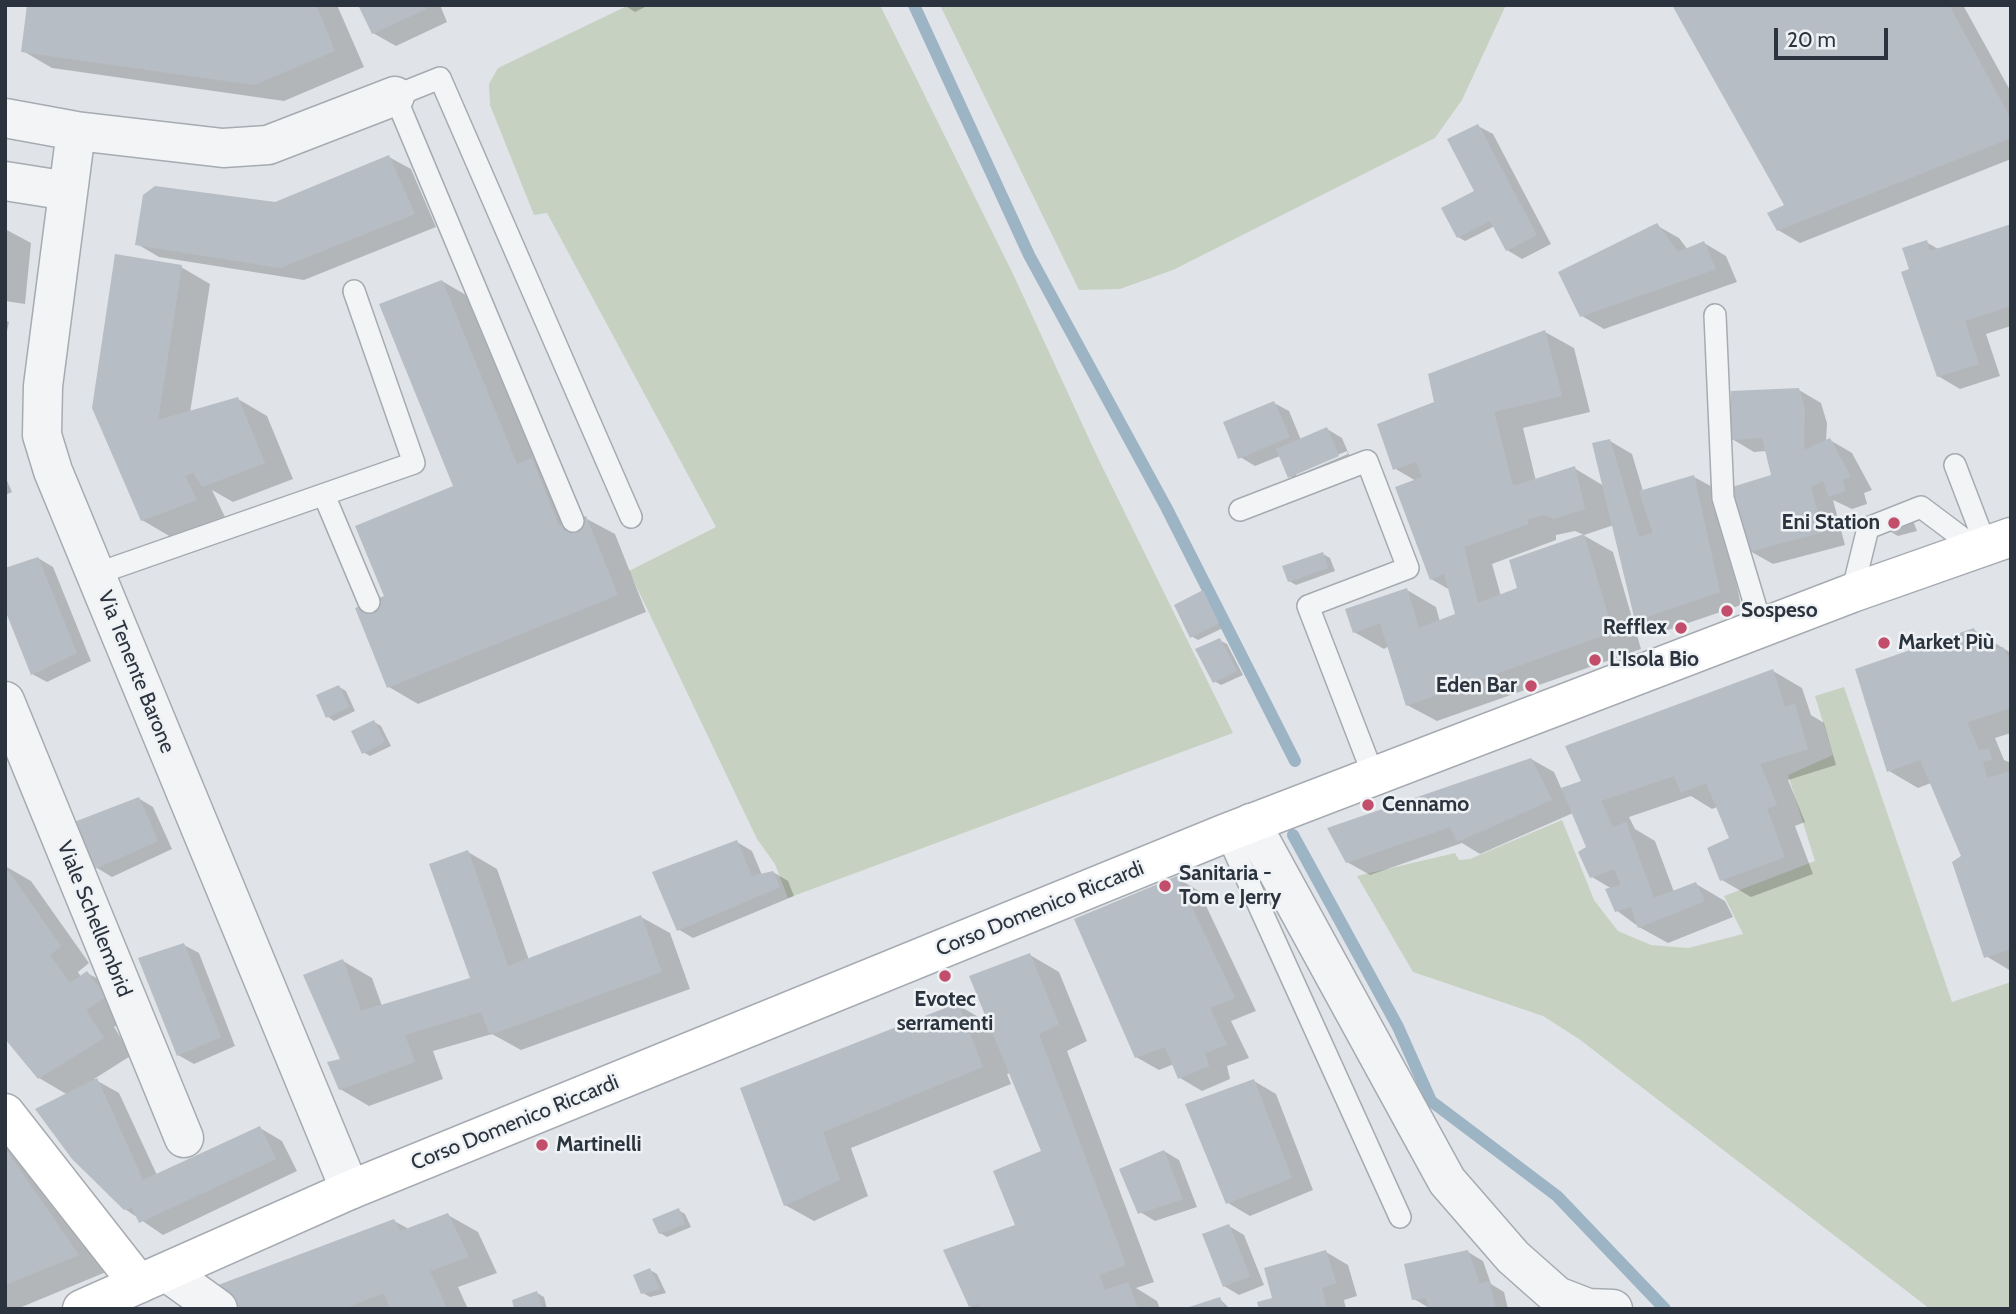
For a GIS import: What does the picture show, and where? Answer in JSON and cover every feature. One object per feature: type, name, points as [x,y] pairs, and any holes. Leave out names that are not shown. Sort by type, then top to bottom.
[{"type":"main road","name":"Corso Domenico Riccardi","points":[[82,1309],[349,1190],[1239,828],[1852,593],[1991,544]]},
{"type":"main road","points":[[5,1113],[154,1278]]},
{"type":"street","points":[[5,118],[76,131],[223,148],[268,145],[395,96]]},
{"type":"street","name":"Via Tenente Barone","points":[[76,131],[43,386],[42,435],[53,471],[349,1190]]},
{"type":"street","points":[[5,181],[68,191]]},
{"type":"street","name":"Viale Schellembrid","points":[[5,701],[184,1138]]},
{"type":"street","points":[[1239,828],[1447,1181],[1513,1257],[1558,1296],[1588,1308],[1613,1309]]},
{"type":"street","points":[[154,1278],[218,1309]]},
{"type":"lane","points":[[573,521],[395,96],[440,78],[631,517]]},
{"type":"lane","points":[[96,574],[414,463],[354,291]]},
{"type":"lane","points":[[1715,314],[1723,498],[1762,628]]},
{"type":"lane","points":[[1240,510],[1367,461],[1408,568],[1308,606],[1374,777]]},
{"type":"lane","points":[[1955,465],[1991,544]]},
{"type":"lane","points":[[324,495],[369,602]]},
{"type":"lane","points":[[1852,593],[1868,528],[1922,507],[1991,544]]},
{"type":"lane","points":[[1239,828],[1400,1217]]},
{"type":"green space","points":[[629,5],[880,5],[1014,276],[1096,454],[1233,733],[788,898],[775,864],[757,839],[629,571],[716,527],[547,213],[534,215],[490,105],[489,84],[498,68]]},
{"type":"green space","points":[[940,5],[1506,5],[1462,100],[1435,138],[1173,270],[1120,289],[1079,290]]},
{"type":"green space","points":[[1844,687],[1952,1002],[2011,982],[2011,1309],[1930,1309],[1579,1039],[1543,1016],[1413,972],[1357,876],[1455,853],[1459,860],[1470,859],[1562,820],[1594,900],[1618,931],[1651,945],[1688,948],[1743,934],[1724,896],[1815,861],[1788,775],[1833,755],[1815,696]]},
{"type":"building","points":[[27,5],[316,5],[335,51],[254,85],[21,52]]},
{"type":"building","points":[[358,5],[424,5],[426,9],[372,34]]},
{"type":"building","points":[[1672,5],[1949,5],[2011,119],[2011,138],[1777,231],[1767,213],[1784,205]]},
{"type":"building","points":[[1478,124],[1537,235],[1506,251],[1490,221],[1457,238],[1441,208],[1474,191],[1447,139]]},
{"type":"building","points":[[389,155],[415,214],[280,268],[135,245],[143,195],[155,186],[275,202]]},
{"type":"building","points":[[1657,223],[1678,252],[1704,241],[1716,269],[1580,317],[1558,272]]},
{"type":"building","points":[[2011,224],[2011,306],[1965,321],[1979,364],[1937,377],[1901,272],[1909,269],[1902,248],[1927,240],[1930,251]]},
{"type":"building","points":[[115,254],[182,265],[158,420],[238,397],[265,463],[202,487],[193,473],[185,476],[197,500],[141,521],[92,408]]},
{"type":"building","points":[[442,280],[517,464],[532,458],[559,526],[586,516],[618,595],[387,688],[355,608],[384,596],[355,526],[453,486],[379,304]]},
{"type":"building","points":[[1545,330],[1562,396],[1494,412],[1513,486],[1575,466],[1585,509],[1554,519],[1544,515],[1528,519],[1528,524],[1464,547],[1478,603],[1517,588],[1509,560],[1584,534],[1613,632],[1406,706],[1380,623],[1353,633],[1345,609],[1407,588],[1419,628],[1455,614],[1444,574],[1430,580],[1395,487],[1422,477],[1416,462],[1393,470],[1377,424],[1434,402],[1428,374]]},
{"type":"building","points":[[1799,388],[1805,409],[1804,450],[1830,438],[1851,477],[1843,480],[1845,491],[1829,497],[1823,481],[1811,487],[1823,532],[1749,552],[1732,487],[1771,475],[1762,438],[1730,440],[1731,391]]},
{"type":"building","points":[[1274,401],[1290,437],[1238,459],[1223,422]]},
{"type":"building","points":[[1327,427],[1339,456],[1288,478],[1276,449]]},
{"type":"building","points":[[1610,439],[1639,537],[1653,533],[1639,491],[1694,475],[1720,592],[1635,621],[1592,443]]},
{"type":"building","points":[[1323,552],[1328,568],[1288,582],[1282,566]]},
{"type":"building","points":[[38,557],[77,653],[31,675],[5,610],[5,568]]},
{"type":"building","points":[[1203,590],[1219,623],[1190,638],[1174,605]]},
{"type":"building","points":[[1974,628],[1982,650],[2003,647],[2011,663],[2011,708],[1967,722],[1979,750],[1989,749],[1992,760],[1983,761],[1987,778],[2011,771],[2011,949],[1984,958],[1952,862],[1961,856],[1920,760],[1887,772],[1855,669]]},
{"type":"building","points":[[1220,638],[1237,671],[1213,683],[1195,649]]},
{"type":"building","points":[[1773,669],[1785,707],[1795,704],[1808,749],[1760,764],[1777,805],[1767,809],[1785,857],[1720,881],[1707,848],[1729,838],[1706,783],[1681,793],[1674,776],[1601,801],[1613,827],[1626,822],[1654,898],[1696,882],[1705,901],[1638,928],[1631,907],[1615,912],[1605,889],[1621,885],[1614,869],[1590,878],[1578,852],[1586,847],[1561,788],[1581,781],[1565,746]]},
{"type":"building","points":[[339,685],[349,707],[326,718],[316,695]]},
{"type":"building","points":[[374,720],[385,742],[362,754],[351,731]]},
{"type":"building","points":[[1531,758],[1552,800],[1457,842],[1450,827],[1346,863],[1327,828]]},
{"type":"building","points":[[139,797],[158,841],[95,869],[74,822]]},
{"type":"building","points":[[737,840],[752,876],[773,871],[780,887],[677,931],[652,872]]},
{"type":"building","points":[[468,850],[508,966],[641,915],[662,972],[490,1035],[481,1012],[405,1035],[415,1062],[339,1090],[327,1062],[340,1059],[303,975],[343,959],[361,1011],[470,978],[429,864]]},
{"type":"building","points":[[5,866],[61,946],[50,955],[70,983],[87,971],[106,997],[86,1010],[104,1038],[38,1079],[5,1039]]},
{"type":"building","points":[[1177,876],[1235,998],[1210,1008],[1227,1045],[1205,1053],[1209,1066],[1178,1079],[1165,1047],[1135,1058],[1074,919]]},
{"type":"building","points":[[184,943],[221,1037],[177,1056],[138,958]]},
{"type":"building","points":[[1030,953],[1059,1024],[1039,1034],[1126,1265],[1099,1275],[1105,1290],[1128,1282],[1138,1309],[981,1309],[979,1304],[969,1307],[943,1250],[1015,1225],[993,1171],[1041,1151],[969,976]]},
{"type":"building","points":[[958,1003],[983,1067],[823,1132],[840,1180],[784,1206],[740,1088]]},
{"type":"building","points":[[97,1078],[143,1180],[260,1126],[276,1159],[139,1223],[132,1208],[124,1210],[72,1159],[35,1109]]},
{"type":"building","points":[[1254,1079],[1292,1178],[1226,1204],[1185,1104]]},
{"type":"building","points":[[5,1148],[79,1255],[5,1285]]},
{"type":"building","points":[[1164,1150],[1183,1199],[1138,1214],[1119,1169]]},
{"type":"building","points":[[679,1208],[685,1224],[659,1234],[652,1219]]},
{"type":"building","points":[[448,1213],[469,1257],[430,1271],[446,1306],[437,1309],[390,1309],[384,1293],[343,1309],[242,1309],[210,1288],[394,1219],[400,1231]]},
{"type":"building","points":[[1229,1224],[1250,1276],[1223,1287],[1202,1234]]},
{"type":"building","points":[[1326,1250],[1336,1283],[1322,1288],[1327,1309],[1259,1309],[1257,1302],[1272,1298],[1264,1268]]},
{"type":"building","points":[[1468,1250],[1480,1284],[1489,1281],[1496,1309],[1429,1309],[1426,1298],[1412,1300],[1404,1264]]},
{"type":"building","points":[[650,1268],[660,1289],[641,1294],[633,1275]]},
{"type":"building","points":[[537,1291],[542,1309],[514,1309],[512,1300]]},
{"type":"building","points":[[1220,1297],[1225,1309],[1186,1309],[1186,1308]]},
{"type":"waterway","points":[[914,5],[1029,255],[1166,507],[1295,761]]},
{"type":"waterway","points":[[1293,835],[1398,1027],[1431,1101],[1557,1196],[1665,1309]]},
{"type":"place","name":"Eni Station","points":[[1894,523]]},
{"type":"place","name":"Sospeso","points":[[1727,611]]},
{"type":"place","name":"Refflex","points":[[1681,628]]},
{"type":"place","name":"Market Più","points":[[1884,643]]},
{"type":"place","name":"L'Isola Bio","points":[[1595,660]]},
{"type":"place","name":"Eden Bar","points":[[1531,686]]},
{"type":"place","name":"Cennamo","points":[[1368,805]]},
{"type":"place","name":"Sanitaria - Tom e Jerry","points":[[1165,886]]},
{"type":"place","name":"Evotec serramenti","points":[[945,976]]},
{"type":"place","name":"Martinelli","points":[[542,1145]]}]
